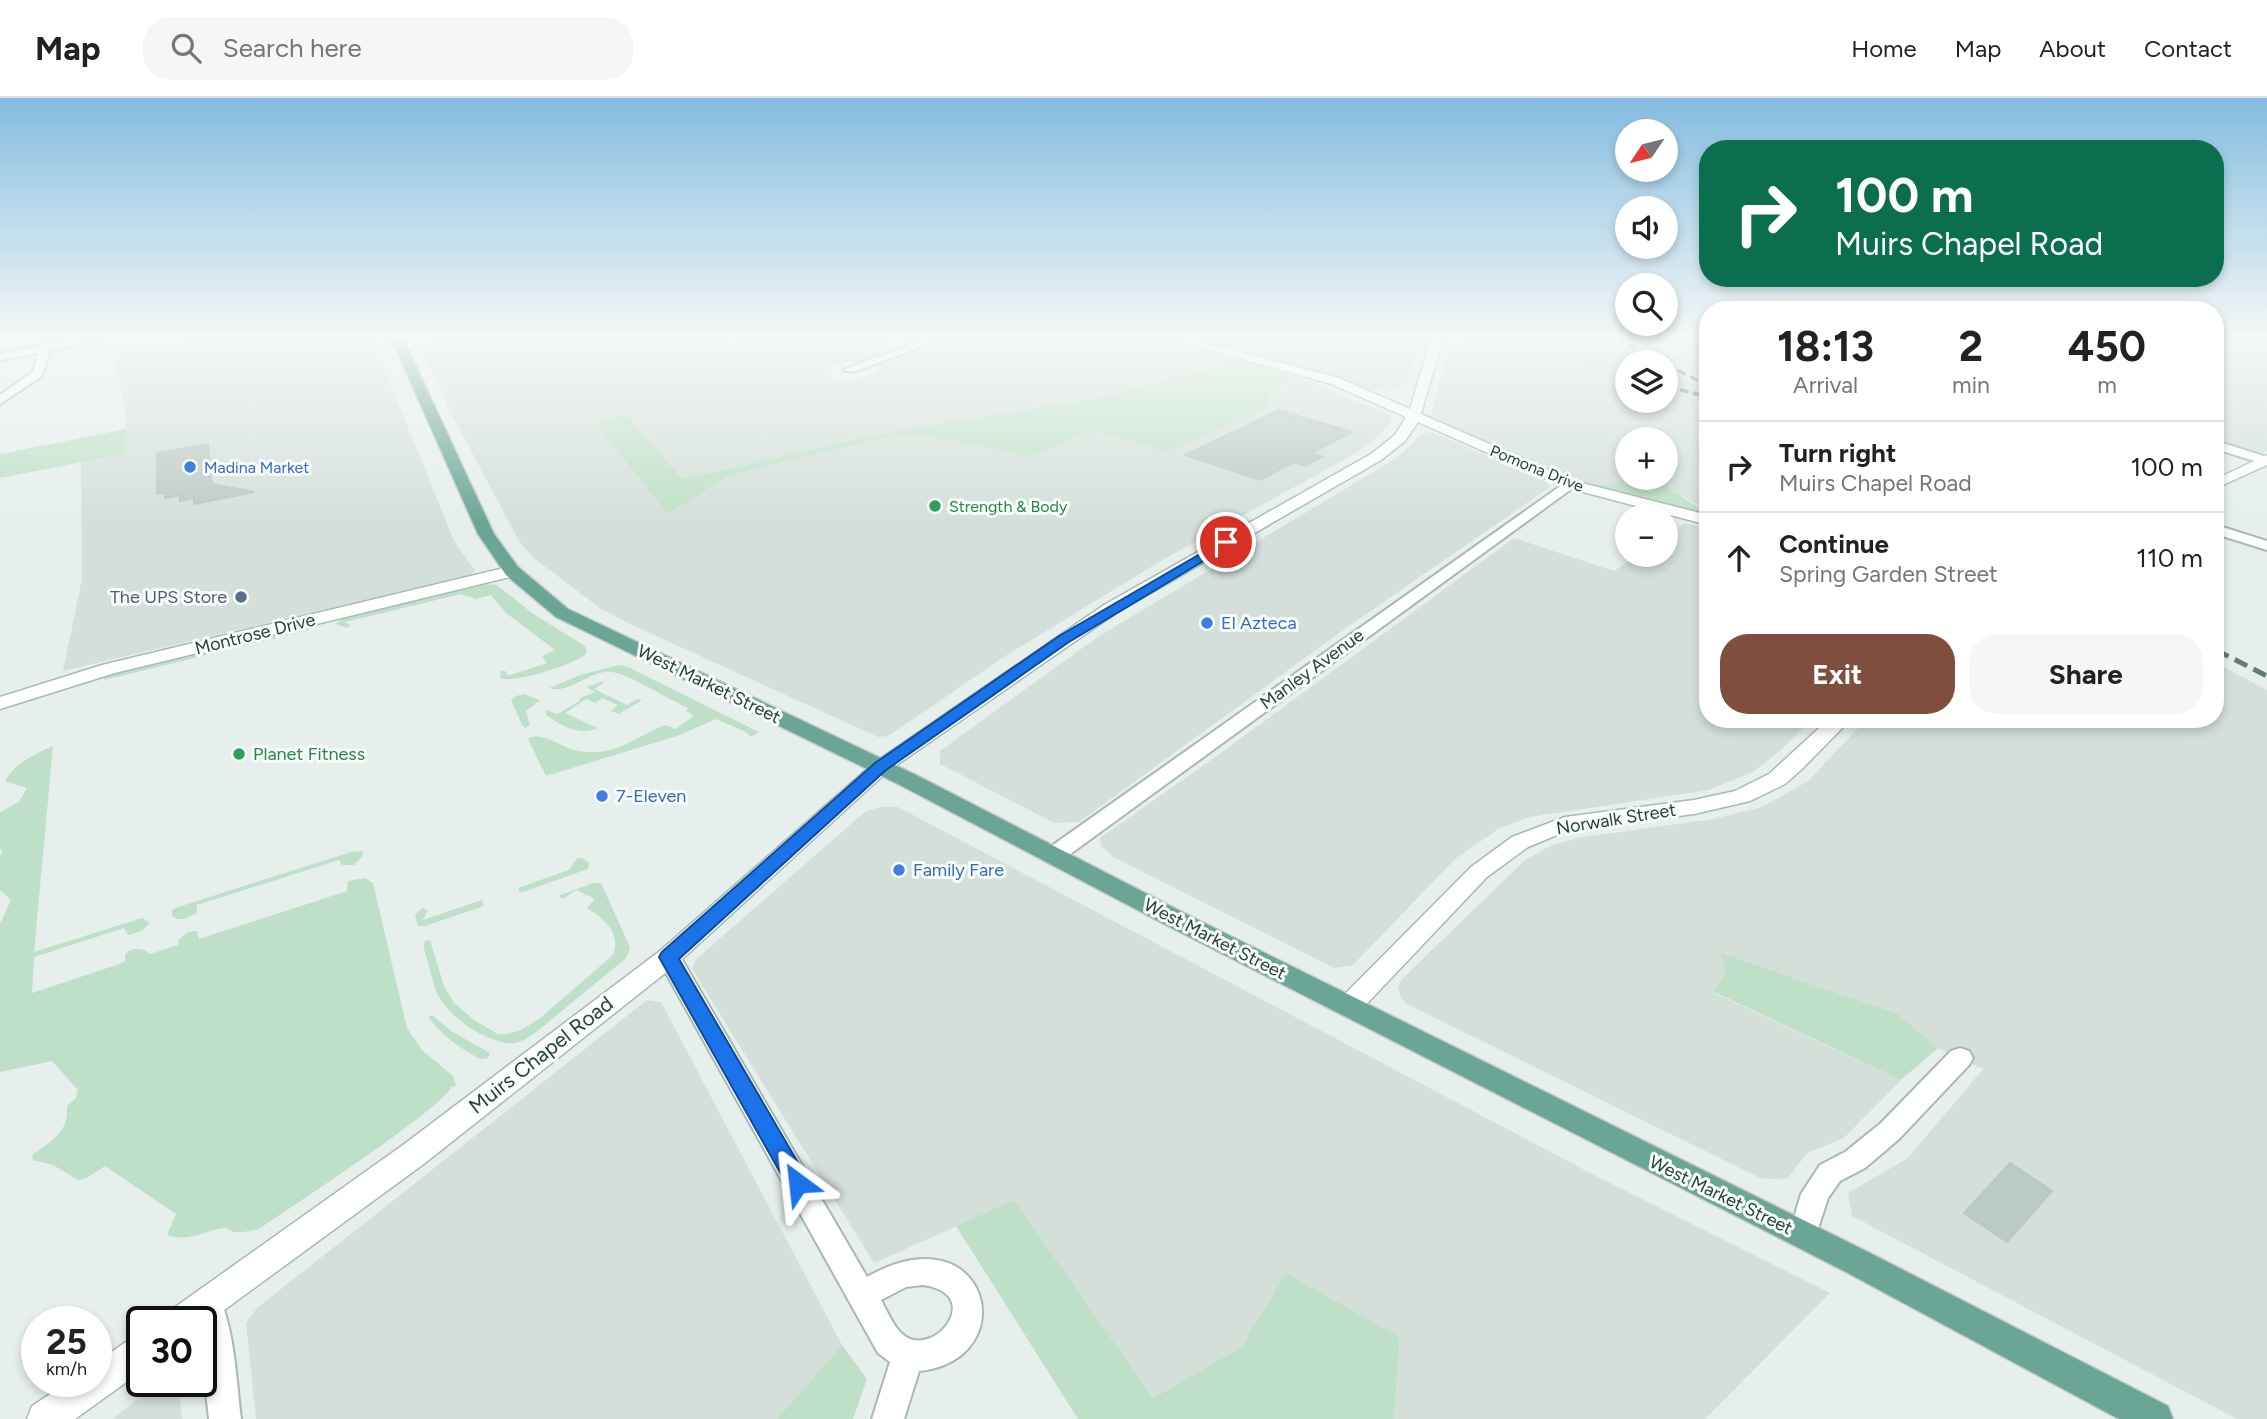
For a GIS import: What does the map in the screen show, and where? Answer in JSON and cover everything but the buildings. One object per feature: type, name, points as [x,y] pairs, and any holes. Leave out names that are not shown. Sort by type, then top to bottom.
[{"type":"main road","name":"West Market Street","points":[[425,400],[486,534],[512,571],[562,613],[881,767],[1648,1159],[1803,1235],[2155,1419]]},
{"type":"street","name":"Pomona Drive","points":[[1382,400],[1569,484],[1699,518]]},
{"type":"street","points":[[1412,400],[1415,415]]},
{"type":"street","name":"Muirs Chapel Road","points":[[205,1306],[418,1151],[669,957],[881,767],[1110,610],[1357,469],[1394,444],[1415,415]]},
{"type":"street","points":[[2224,447],[2266,460]]},
{"type":"street","points":[[2224,480],[2266,460]]},
{"type":"street","name":"Manley Avenue","points":[[1054,855],[1569,484]]},
{"type":"street","points":[[2224,532],[2267,546]]},
{"type":"street","name":"Montrose Drive","points":[[0,703],[109,669],[512,571]]},
{"type":"street","name":"Norwalk Street","points":[[1349,1006],[1479,872],[1520,842],[1565,824],[1694,807],[1742,796],[1777,779],[1795,765],[1831,728]]},
{"type":"street","points":[[669,957],[889,1343],[908,1354],[924,1356],[951,1343],[962,1329],[969,1313],[967,1298],[958,1285],[944,1275],[910,1272],[863,1295]]},
{"type":"street","points":[[1803,1235],[1815,1194],[1830,1172],[1854,1160],[1890,1131],[1960,1058]]},
{"type":"street","points":[[217,1351],[225,1419]]},
{"type":"street","points":[[888,1419],[908,1354]]},
{"type":"street","points":[[46,1419],[126,1362]]},
{"type":"shaded area","points":[[123,400],[397,400],[453,539],[475,571],[469,576],[63,671],[82,579],[81,463],[125,454],[126,419]]},
{"type":"shaded area","points":[[445,400],[1085,400],[874,435],[682,479],[627,415],[668,513],[728,476],[880,439],[924,435],[1030,457],[1093,430],[1166,452],[1258,400],[1354,400],[1391,416],[1391,421],[1376,438],[1356,453],[1164,559],[1007,655],[888,736],[878,737],[630,624],[600,608],[535,559],[520,543]]},
{"type":"shaded area","points":[[1436,400],[1615,400],[1615,413],[1678,413],[1678,400],[1699,400],[1699,405],[1694,406],[1699,409],[1699,506],[1673,490],[1678,490],[1678,427],[1615,427],[1615,488],[1601,488],[1573,480],[1431,417]]},
{"type":"shaded area","points":[[2224,400],[2267,400],[2267,451],[2262,453],[2224,443]]},
{"type":"shaded area","points":[[1432,432],[1548,483],[1550,487],[1349,626],[1079,822],[1054,823],[940,764],[940,751],[1099,636],[1382,467],[1400,455],[1423,433]]},
{"type":"shaded area","points":[[1685,523],[1699,527],[1699,728],[1803,728],[1753,772],[1709,790],[1530,817],[1500,828],[1456,858],[1353,965],[1334,968],[1113,857],[1101,846],[1100,838],[1514,538],[1614,571],[1620,567],[1678,567],[1678,527]]},
{"type":"shaded area","points":[[2224,667],[2267,690],[2267,1419],[2237,1419],[1852,1216],[1848,1193],[1908,1158],[1983,1069],[1938,1048],[1898,1014],[1726,970],[1714,993],[1901,1080],[1844,1138],[1807,1153],[1788,1178],[1773,1179],[1760,1178],[1407,1004],[1401,997],[1398,989],[1401,980],[1525,860],[1550,846],[1577,838],[1713,819],[1762,807],[1808,781],[1858,728],[2224,728]]},
{"type":"shaded area","points":[[881,807],[898,807],[1596,1176],[1830,1293],[1705,1419],[1394,1419],[1400,1337],[1286,1273],[1241,1347],[1153,1398],[1014,1201],[874,1263],[692,969],[695,960],[866,811]]},
{"type":"shaded area","points":[[647,1000],[661,1002],[842,1345],[777,1419],[256,1419],[246,1323],[257,1308]]},
{"type":"shaded area","points":[[141,1397],[180,1397],[182,1419],[112,1419]]},
{"type":"green space","points":[[1085,400],[1270,400],[1270,407],[1166,452],[1093,430],[1030,457],[924,435],[880,439],[728,476],[668,514],[601,430],[599,421],[627,415],[682,479],[874,435]]},
{"type":"green space","points":[[126,429],[125,454],[0,478],[0,454]]},
{"type":"green space","points":[[1615,484],[1615,490],[1672,490],[1699,508],[1699,512],[1678,507],[1678,504],[1667,504],[1601,488],[1601,485]]},
{"type":"green space","points":[[483,584],[497,585],[532,613],[585,646],[587,653],[545,672],[518,678],[500,678],[501,671],[505,671],[508,676],[547,663],[542,656],[555,650],[506,613],[491,595],[476,599],[461,594],[345,622],[350,625],[347,628],[336,624],[343,618]]},
{"type":"green space","points":[[308,626],[309,630],[104,680],[105,676],[112,673]]},
{"type":"green space","points":[[619,665],[759,732],[751,737],[746,732],[716,719],[680,735],[546,776],[528,739],[545,738],[578,751],[604,751],[624,745],[665,725],[675,729],[694,716],[686,711],[688,708],[612,672],[596,674],[564,688],[549,688],[580,675]]},
{"type":"green space","points":[[604,683],[594,689],[627,705],[637,699],[642,700],[619,714],[611,711],[618,705],[602,698],[595,703],[586,699],[565,713],[597,728],[591,730],[570,729],[546,715],[546,710],[557,714],[580,701],[580,698],[595,692],[586,687]]},
{"type":"green space","points":[[524,694],[540,700],[526,711],[530,725],[526,728],[523,727],[511,700]]},
{"type":"green space","points":[[53,746],[34,952],[142,918],[150,923],[142,931],[128,935],[124,928],[34,957],[32,993],[125,962],[125,955],[134,949],[150,954],[178,945],[179,939],[188,932],[197,931],[199,939],[347,891],[348,881],[365,878],[373,883],[407,1028],[422,1050],[453,1076],[456,1086],[451,1087],[423,1115],[364,1158],[259,1229],[246,1232],[235,1232],[226,1228],[183,1238],[167,1235],[176,1214],[105,1166],[85,1179],[78,1180],[53,1165],[33,1160],[32,1155],[62,1129],[67,1106],[75,1099],[78,1090],[52,1061],[0,1072],[0,924],[11,900],[0,890],[0,856],[3,851],[0,848],[0,812],[19,802],[27,788],[5,781],[9,775],[26,760]]},
{"type":"green space","points":[[363,851],[362,857],[354,865],[342,865],[339,860],[197,905],[197,913],[184,919],[176,919],[172,915],[172,910],[178,907],[351,852]]},
{"type":"green space","points":[[577,858],[589,863],[588,869],[520,893],[518,888],[569,870]]},
{"type":"green space","points":[[593,883],[601,883],[629,945],[625,959],[535,1033],[516,1043],[506,1043],[484,1036],[462,1022],[445,1005],[434,986],[424,950],[425,941],[430,940],[444,986],[454,1003],[474,1020],[498,1034],[507,1034],[521,1030],[539,1019],[613,955],[613,932],[599,916],[587,908],[595,899],[576,890],[563,899],[558,896]]},
{"type":"green space","points":[[482,900],[484,906],[418,926],[415,915],[422,908],[428,910],[423,920]]},
{"type":"green space","points":[[1720,953],[1898,1014],[1938,1048],[1901,1080],[1714,992],[1726,970]]},
{"type":"green space","points":[[432,1015],[451,1031],[488,1052],[488,1058],[480,1059],[452,1041],[428,1017]]},
{"type":"green space","points":[[1014,1200],[1153,1398],[1241,1347],[1286,1273],[1400,1337],[1394,1419],[1078,1419],[956,1226]]},
{"type":"green space","points":[[842,1345],[867,1379],[853,1419],[777,1419]]},
{"type":"railway","points":[[2224,654],[2267,676]]},
{"type":"place","name":"Madina Market","points":[[190,467]]},
{"type":"place","name":"Strength & Body","points":[[935,506]]},
{"type":"place","name":"The UPS Store","points":[[241,597]]},
{"type":"place","name":"El Azteca","points":[[1207,623]]},
{"type":"place","name":"Planet Fitness","points":[[239,754]]},
{"type":"place","name":"7-Eleven","points":[[602,796]]},
{"type":"place","name":"Family Fare","points":[[899,870]]},
{"type":"route","points":[[798,1183],[669,957],[881,767],[1064,639],[1226,542]]}]
